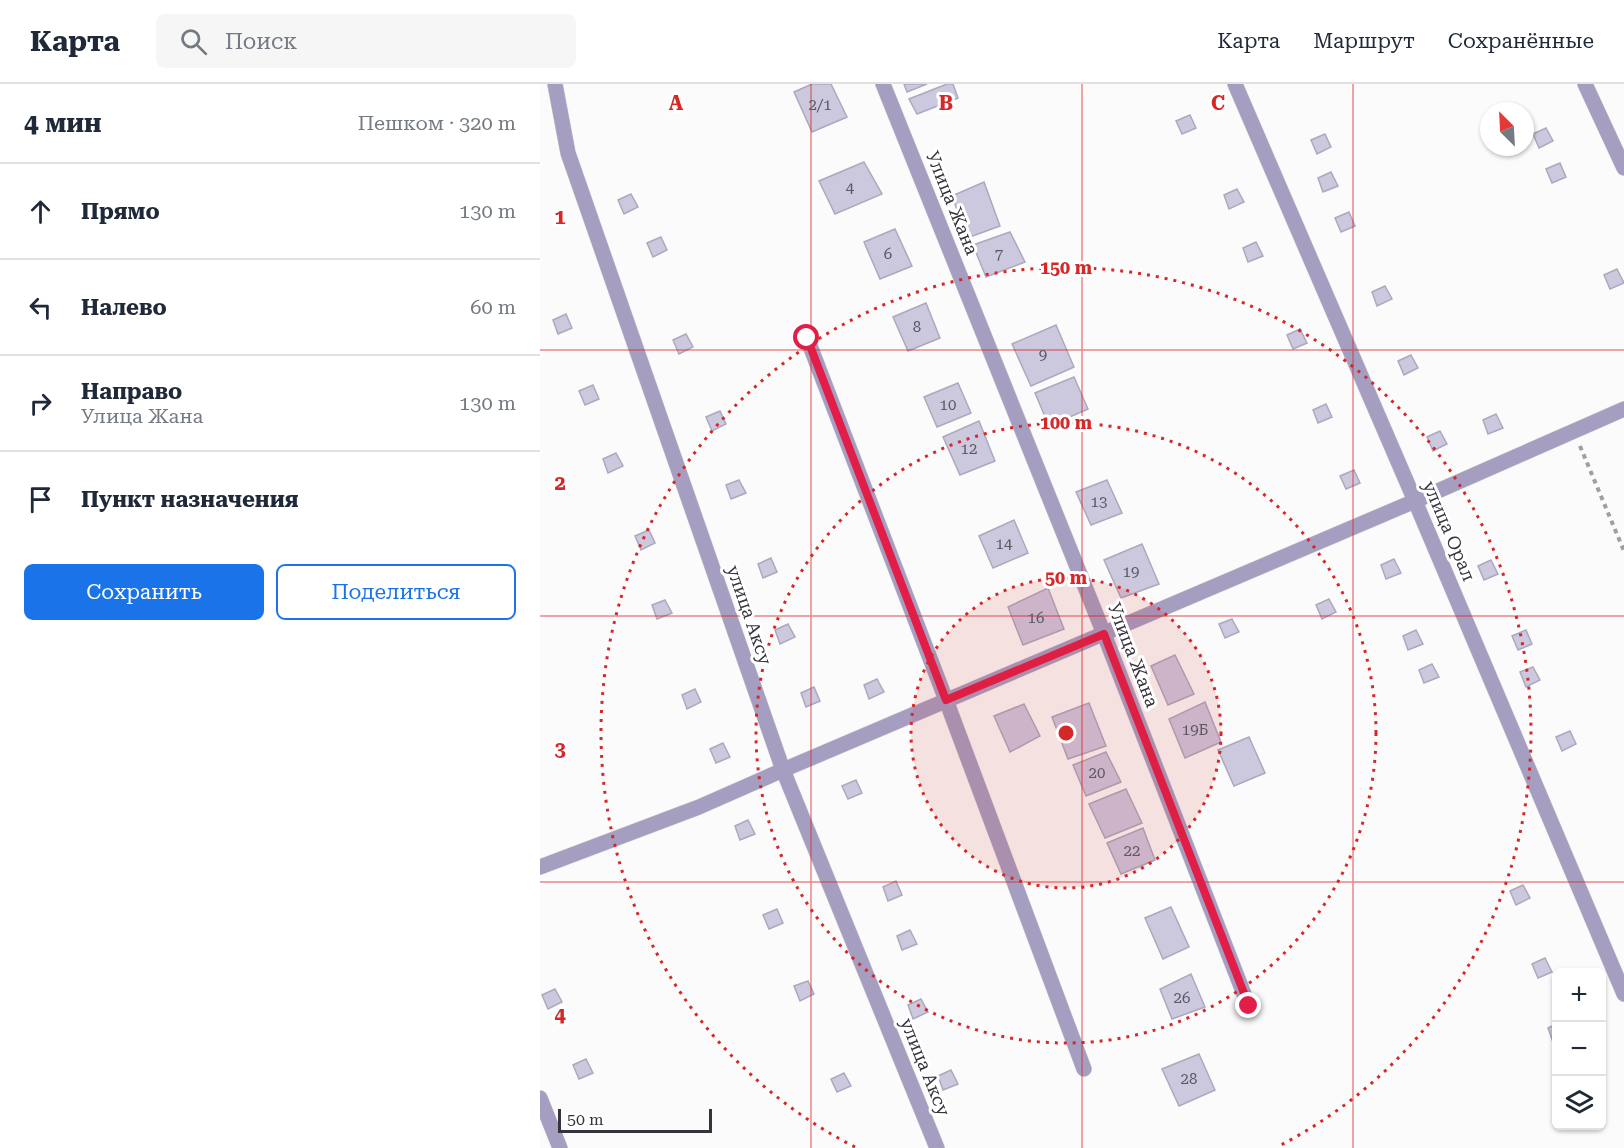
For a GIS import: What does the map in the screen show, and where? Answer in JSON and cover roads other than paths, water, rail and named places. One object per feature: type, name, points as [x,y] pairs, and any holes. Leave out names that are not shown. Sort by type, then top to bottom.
[{"type":"street","name":"улица Аксу","points":[[555,84],[568,153],[783,770],[937,1148]]},
{"type":"street","name":"Улица Жана","points":[[883,84],[1104,634],[1249,1006]]},
{"type":"street","name":"улица Орал","points":[[1235,84],[1624,994]]},
{"type":"street","points":[[1585,84],[1624,168]]},
{"type":"street","points":[[807,338],[1084,1069]]},
{"type":"street","points":[[540,867],[699,807],[1624,410]]},
{"type":"street","points":[[540,1098],[560,1148]]}]
